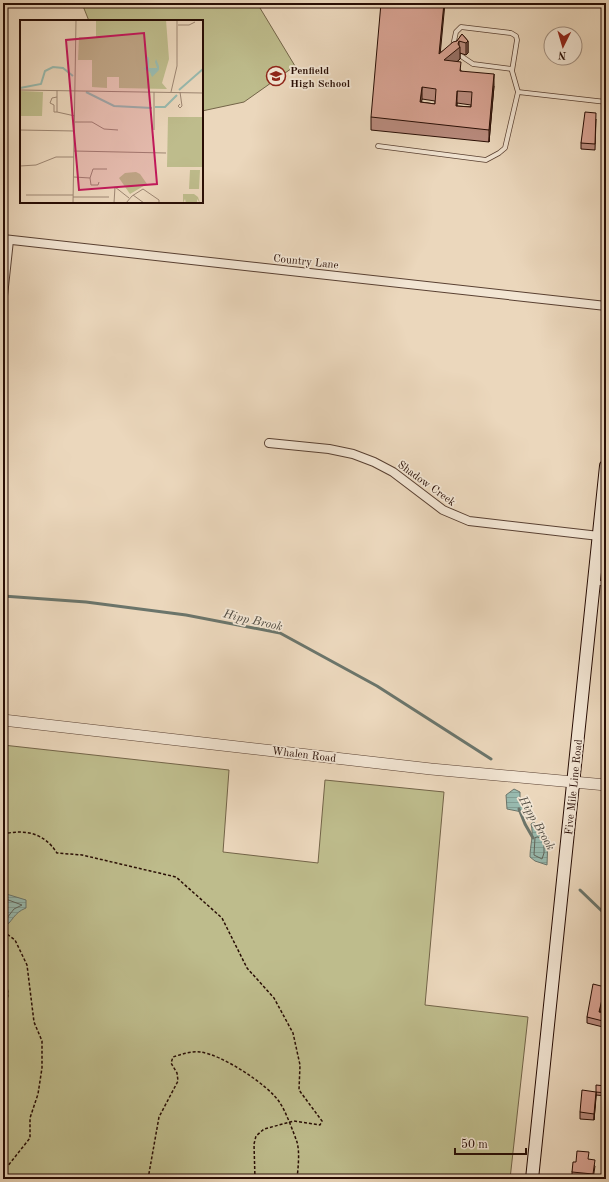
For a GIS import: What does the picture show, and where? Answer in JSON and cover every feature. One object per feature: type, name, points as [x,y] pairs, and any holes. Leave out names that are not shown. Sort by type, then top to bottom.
[{"type":"main road","name":"Five Mile Line Road","points":[[532,1179],[606,466]]},
{"type":"street","points":[[3,296],[6,239]]},
{"type":"street","name":"Country Lane","points":[[6,239],[606,306]]},
{"type":"street","name":"Shadow Creek","points":[[269,443],[329,449],[353,454],[374,462],[393,472],[443,510],[469,521],[599,536]]},
{"type":"street","name":"Whalen Road","points":[[3,720],[431,769],[606,785]]},
{"type":"lane","points":[[378,146],[486,160],[499,154],[505,148],[518,92],[512,70],[517,40],[516,36],[511,33],[461,27],[456,32],[454,38],[453,46],[455,51]]},
{"type":"lane","points":[[460,56],[473,64],[512,70]]},
{"type":"lane","points":[[518,92],[606,102]]},
{"type":"lane","points":[[594,582],[606,584]]},
{"type":"path","points":[[3,834],[14,831],[36,833],[53,846],[57,853],[82,855],[176,877],[222,918],[247,968],[274,998],[293,1033],[300,1065],[300,1090],[322,1121],[320,1125],[294,1121],[264,1129],[256,1136],[254,1153],[255,1179]]},
{"type":"path","points":[[3,936],[7,934],[15,940],[26,965],[34,1022],[42,1041],[42,1068],[38,1094],[30,1118],[30,1138],[3,1172]]},
{"type":"path","points":[[3,965],[8,993],[3,1043]]},
{"type":"path","points":[[3,998],[8,993]]},
{"type":"path","points":[[148,1179],[159,1117],[178,1081],[177,1073],[171,1063],[173,1056],[183,1053],[201,1052],[219,1058],[237,1067],[255,1080],[279,1102],[297,1143],[297,1179]]},
{"type":"shaded area","points":[[87,3],[257,3],[295,66],[244,102],[203,111],[203,20],[89,20],[83,6]]},
{"type":"shaded area","points":[[3,745],[229,770],[223,852],[318,863],[325,780],[444,792],[425,1005],[528,1017],[510,1179],[412,1179],[378,1175],[377,1179],[3,1179]]},
{"type":"water","points":[[514,789],[520,792],[520,798],[524,801],[529,800],[532,807],[527,813],[507,809],[506,795]]},
{"type":"water","points":[[534,822],[539,833],[548,837],[547,865],[535,861],[530,857],[532,836],[531,824]]},
{"type":"water","points":[[3,893],[26,900],[26,908],[18,912],[3,928]]},
{"type":"building","points":[[381,3],[444,3],[439,54],[453,42],[457,41],[462,34],[468,41],[466,43],[459,41],[458,44],[460,47],[444,60],[461,62],[460,71],[494,74],[489,130],[371,117]],"holes":[[[422,87],[436,89],[435,104],[420,102]],[[457,91],[472,92],[471,107],[456,106]]]},
{"type":"building","points":[[585,112],[596,113],[595,144],[581,143]]},
{"type":"building","points":[[593,984],[605,987],[599,1012],[605,1013],[603,1021],[587,1017]]},
{"type":"building","points":[[596,1085],[606,1086],[606,1093],[596,1092]]},
{"type":"building","points":[[582,1090],[596,1092],[594,1114],[580,1112]]},
{"type":"building","points":[[577,1151],[589,1152],[588,1159],[595,1160],[593,1174],[572,1172],[573,1162],[576,1162]]},
{"type":"waterway","name":"Hipp Brook","points":[[3,596],[86,602],[186,615],[280,633],[377,686],[491,759]]},
{"type":"waterway","name":"Hipp Brook","points":[[519,809],[533,838]]},
{"type":"waterway","name":"Hipp Brook","points":[[580,890],[606,915]]},
{"type":"place","name":"Penfield High School","points":[[276,76]]}]
